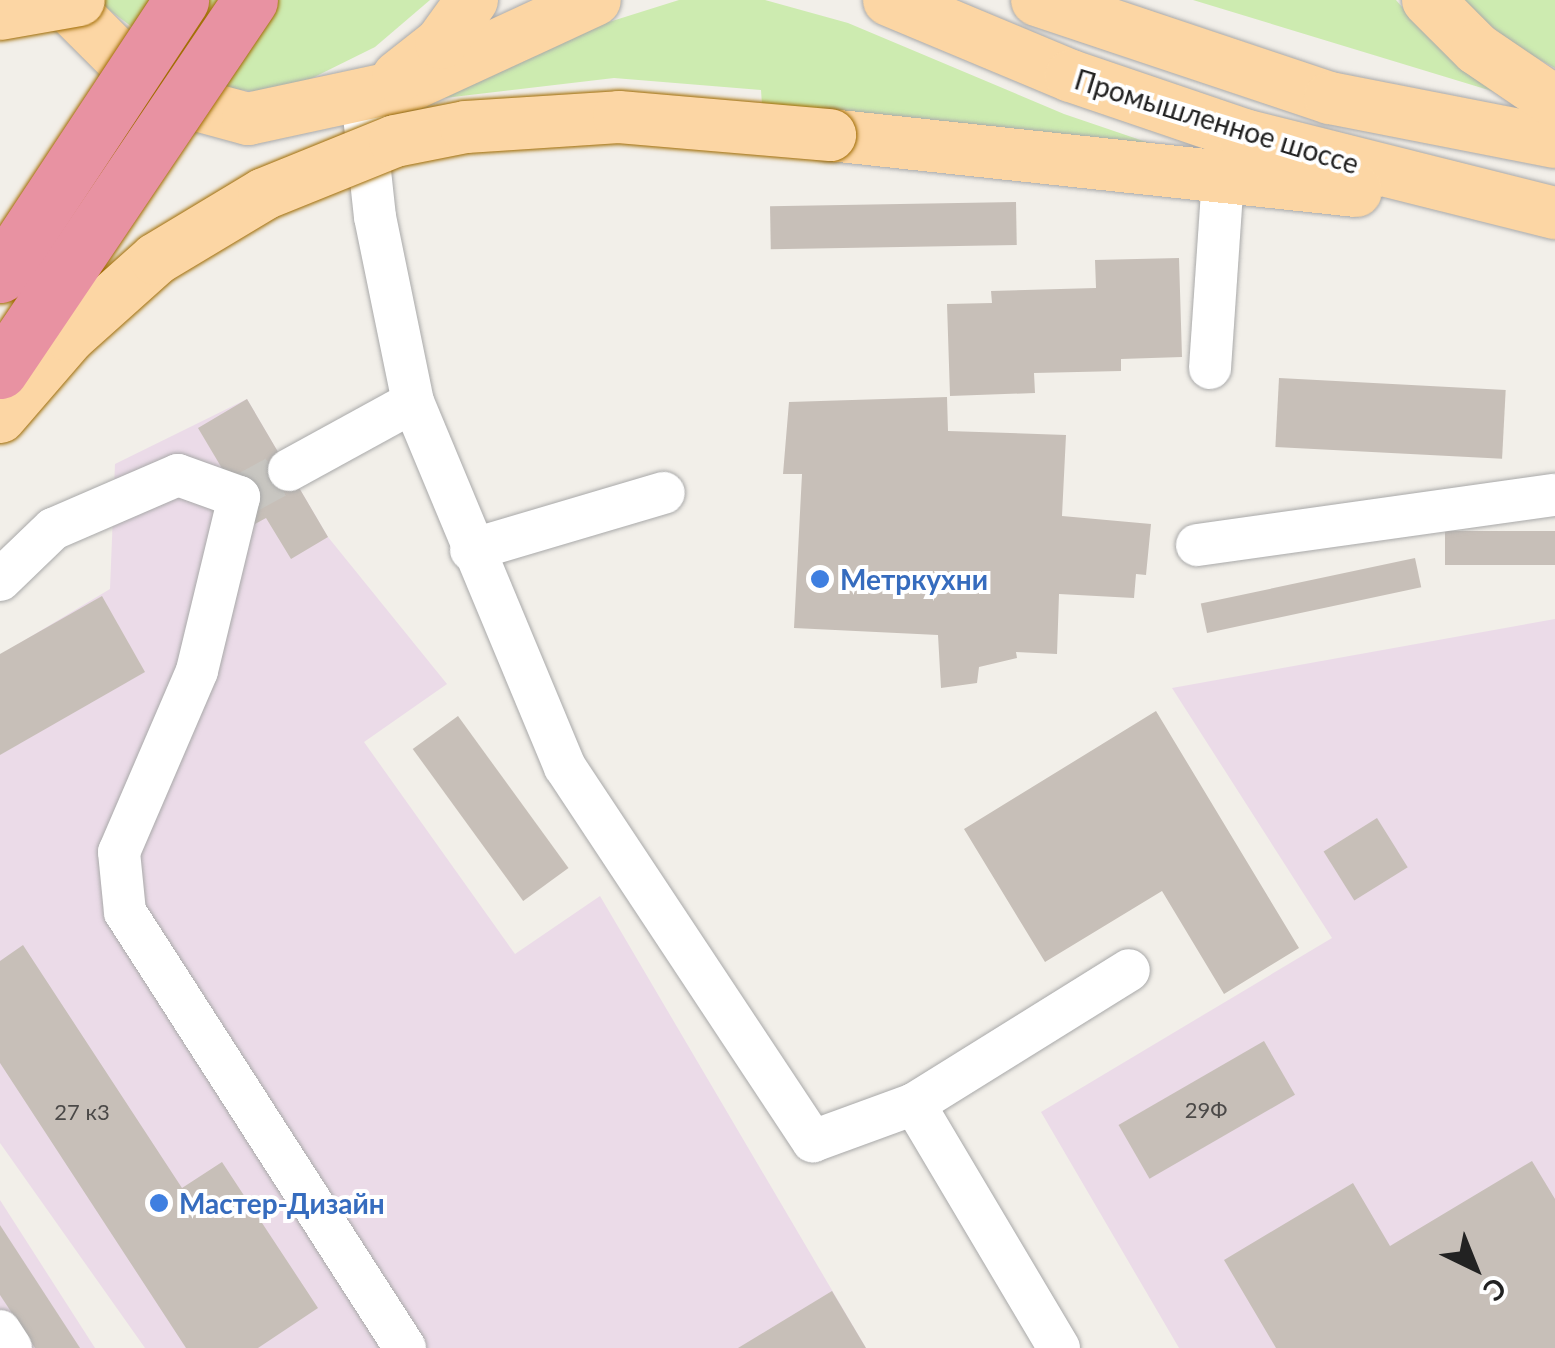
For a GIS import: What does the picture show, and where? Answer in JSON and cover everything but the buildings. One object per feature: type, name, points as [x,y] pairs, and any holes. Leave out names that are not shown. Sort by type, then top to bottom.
[{"type":"highway","points":[[0,274],[181,0]]},
{"type":"highway","points":[[0,370],[250,0]]},
{"type":"main road","points":[[62,0],[137,75],[211,114],[287,116],[474,60],[595,0]]},
{"type":"main road","points":[[0,14],[79,0]]},
{"type":"main road","points":[[362,96],[441,43],[472,0]]},
{"type":"main road","name":"Промышленное шоссе","points":[[1037,0],[1330,98],[1555,142]]},
{"type":"main road","points":[[1428,0],[1477,49],[1555,102]]},
{"type":"main road","name":"Промышленное шоссе","points":[[892,3],[1071,76],[1244,135],[1540,210]]},
{"type":"main road","points":[[0,416],[70,336],[156,260],[264,194],[396,141],[466,127],[620,117],[830,134],[1540,210]]},
{"type":"lane","points":[[362,96],[374,218],[414,402],[471,550],[565,767],[813,1141],[914,1104],[1129,970]]},
{"type":"lane","points":[[1210,368],[1223,178]]},
{"type":"lane","points":[[288,470],[414,402]]},
{"type":"lane","points":[[0,580],[53,529],[178,476],[239,497],[196,670],[119,852],[125,912],[405,1348]]},
{"type":"lane","points":[[471,550],[664,493]]},
{"type":"lane","points":[[1196,545],[1555,496]]},
{"type":"lane","points":[[914,1104],[1060,1348]]},
{"type":"lane","points":[[0,1331],[10,1348]]},
{"type":"shaded area","points":[[247,399],[328,537],[447,684],[364,742],[515,954],[600,896],[866,1348],[145,1348],[0,1143],[0,655],[110,589],[115,464]]},
{"type":"shaded area","points":[[1555,619],[1555,1348],[1179,1348],[1041,1112],[1332,938],[1172,688]]},
{"type":"shaded area","points":[[0,1200],[95,1348],[0,1348]]},
{"type":"green space","points":[[96,0],[430,0],[375,47],[280,94],[212,87]]},
{"type":"green space","points":[[679,0],[765,0],[848,23],[1064,114],[1161,147],[762,105],[761,90],[614,78],[419,101],[574,33]]},
{"type":"green space","points":[[1193,0],[1396,0],[1429,38],[1505,95]]},
{"type":"green space","points":[[1459,0],[1555,0],[1555,68],[1515,46]]},
{"type":"tunnel","points":[[239,497],[289,470]]},
{"type":"place","name":"Метркухни","points":[[820,579]]},
{"type":"place","name":"Мастер-Дизайн","points":[[159,1203]]}]
